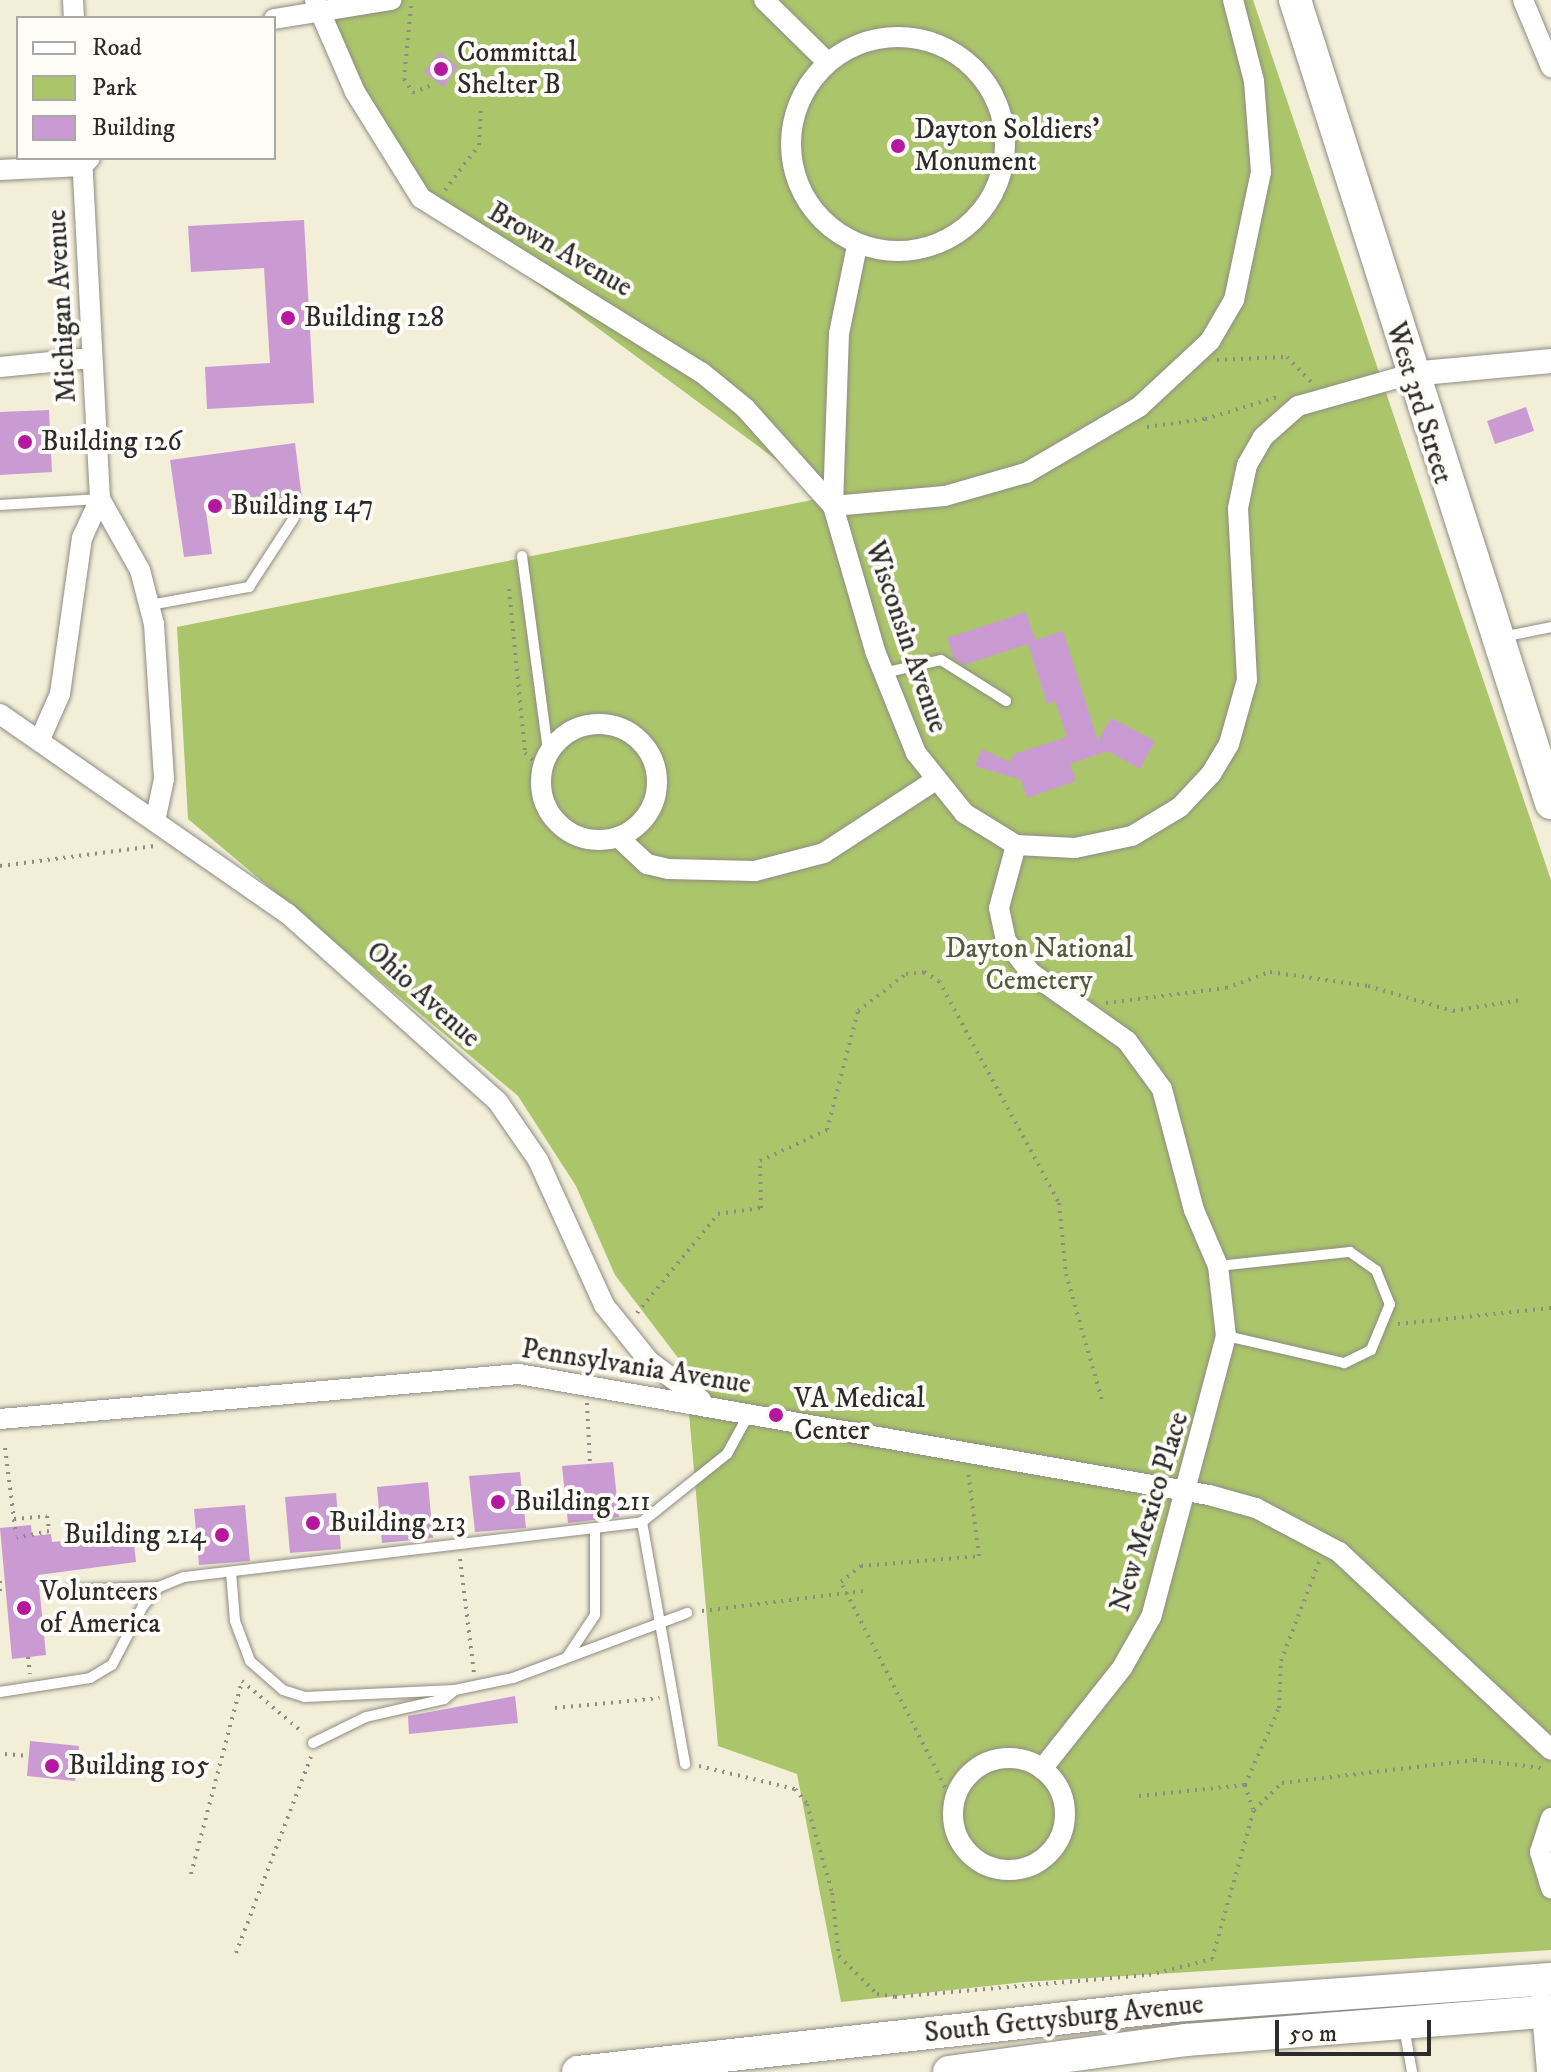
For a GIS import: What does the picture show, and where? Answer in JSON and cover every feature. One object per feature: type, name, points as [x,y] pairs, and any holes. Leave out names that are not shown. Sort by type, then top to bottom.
[{"type":"main road","name":"West 3rd Street","points":[[1295,0],[1411,374],[1551,803]]},
{"type":"main road","name":"South Gettysburg Avenue","points":[[578,2072],[1000,2025],[1545,1980]]},
{"type":"main road","name":"South Gettysburg Avenue","points":[[949,2072],[1003,2069],[1186,2040],[1404,2026],[1546,2012]]},
{"type":"street","points":[[276,18],[316,5],[391,0]]},
{"type":"street","points":[[764,0],[826,61]]},
{"type":"street","points":[[833,506],[945,496],[1026,473],[1139,407],[1206,346],[1234,300],[1261,172],[1257,95],[1233,0]]},
{"type":"street","points":[[1523,0],[1551,67]]},
{"type":"street","name":"Brown Avenue","points":[[316,5],[373,125],[433,206],[701,372],[745,408],[833,506]]},
{"type":"street","points":[[878,40],[930,42],[985,80],[1004,131],[996,187],[967,225],[913,249],[857,246],[819,214],[795,167],[801,102],[826,61],[878,40]]},
{"type":"street","points":[[0,170],[85,161]]},
{"type":"street","name":"Michigan Avenue","points":[[41,737],[60,694],[82,538],[100,499],[85,161]]},
{"type":"street","name":"Wisconsin Avenue","points":[[857,246],[839,334],[833,506],[883,673],[934,781],[964,813],[1016,845],[1075,848],[1132,836],[1180,807],[1211,774],[1229,744],[1247,680],[1238,508],[1247,465],[1263,437],[1298,406],[1411,374]]},
{"type":"street","points":[[0,367],[92,358]]},
{"type":"street","points":[[1411,374],[1551,361]]},
{"type":"street","points":[[100,499],[120,527],[150,605],[164,764],[156,818]]},
{"type":"street","name":"Ohio Avenue","points":[[0,714],[41,737],[299,924],[498,1102],[538,1160],[604,1305],[649,1361],[711,1406]]},
{"type":"street","points":[[618,837],[641,822],[655,797],[656,768],[642,743],[619,727],[591,724],[565,734],[545,761],[545,804],[567,831],[618,837],[647,864],[668,869],[755,871],[824,853],[934,781]]},
{"type":"street","name":"New Mexico Place","points":[[1016,845],[1000,897],[1006,941],[1031,973],[1093,1014],[1133,1047],[1162,1089],[1194,1210],[1218,1266],[1226,1336],[1151,1617],[1122,1668],[1042,1769]]},
{"type":"street","name":"Pennsylvania Avenue","points":[[0,1419],[487,1373],[965,1448],[1186,1490],[1256,1508],[1328,1545],[1551,1750]]},
{"type":"street","points":[[1025,1760],[1042,1769],[1066,1815],[1054,1848],[1026,1868],[991,1867],[974,1858],[955,1826],[957,1796],[987,1763],[1025,1760]]},
{"type":"street","points":[[1551,1818],[1540,1852],[1551,1888]]},
{"type":"street","points":[[1545,1980],[1547,2072]]},
{"type":"street","points":[[1000,2025],[1003,2069]]},
{"type":"lane","points":[[0,505],[100,499]]},
{"type":"lane","points":[[150,605],[249,587],[294,518]]},
{"type":"lane","points":[[522,556],[545,761]]},
{"type":"lane","points":[[1496,638],[1551,627]]},
{"type":"lane","points":[[883,673],[941,660],[1006,701]]},
{"type":"lane","points":[[1218,1266],[1350,1252],[1383,1279],[1387,1325],[1363,1356],[1333,1364],[1226,1336]]},
{"type":"lane","points":[[67,1590],[159,1587],[231,1572],[642,1522],[727,1454],[749,1414]]},
{"type":"lane","points":[[642,1522],[685,1764]]},
{"type":"lane","points":[[563,1661],[582,1644],[595,1615],[595,1529]]},
{"type":"lane","points":[[231,1572],[235,1621],[250,1661],[283,1690],[305,1697],[455,1690],[475,1686],[563,1661],[687,1613]]},
{"type":"lane","points":[[0,1692],[90,1678],[112,1665],[159,1587]]},
{"type":"lane","points":[[313,1743],[366,1717],[444,1699],[455,1690]]},
{"type":"lane","points":[[1403,1992],[1404,2026],[1412,2072]]},
{"type":"path","points":[[411,0],[404,79],[413,93],[434,84]]},
{"type":"path","points":[[433,206],[479,145],[481,105]]},
{"type":"path","points":[[1206,346],[1225,362],[1287,357],[1312,385]]},
{"type":"path","points":[[1140,425],[1184,424],[1285,396]]},
{"type":"path","points":[[509,589],[525,753],[545,761]]},
{"type":"path","points":[[0,866],[161,845]]},
{"type":"path","points":[[633,1319],[718,1214],[761,1208],[760,1161],[827,1130],[858,1011],[906,974],[924,972],[939,981],[1059,1203],[1066,1274],[1102,1400]]},
{"type":"path","points":[[1093,1014],[1109,1000],[1226,988],[1270,972],[1368,986],[1453,1011],[1521,1000]]},
{"type":"path","points":[[1387,1325],[1551,1308]]},
{"type":"path","points":[[595,1371],[609,1344]]},
{"type":"path","points":[[588,1400],[590,1464]]},
{"type":"path","points":[[5,1448],[16,1536],[49,1531],[47,1516],[14,1519]]},
{"type":"path","points":[[957,1796],[945,1787],[858,1604],[844,1594],[841,1582],[861,1566],[979,1556],[965,1448]]},
{"type":"path","points":[[1254,1810],[1245,1785],[1279,1708],[1281,1661],[1328,1545]]},
{"type":"path","points":[[460,1553],[475,1686]]},
{"type":"path","points":[[0,1580],[2,1591]]},
{"type":"path","points":[[687,1613],[863,1591]]},
{"type":"path","points":[[191,1874],[250,1661]]},
{"type":"path","points":[[236,1953],[313,1743],[242,1681]]},
{"type":"path","points":[[555,1708],[672,1695]]},
{"type":"path","points":[[5,1754],[29,1756]]},
{"type":"path","points":[[685,1764],[795,1789],[807,1804],[832,1893],[839,1956],[877,1994],[895,1997],[1149,1975],[1212,1959],[1254,1810],[1282,1783],[1475,1760],[1551,1768]]},
{"type":"path","points":[[1139,1796],[1245,1785]]},
{"type":"green space","name":"Dayton National Cemetery","points":[[312,0],[1253,0],[1551,880],[1551,1950],[1024,1982],[841,2002],[797,1774],[718,1746],[685,1367],[615,1275],[576,1186],[518,1096],[188,819],[177,627],[827,497],[421,198]]},
{"type":"building","name":"Committal Shelter B","points":[[439,52],[458,66],[444,87],[424,72]]},
{"type":"building","name":"Building 128","points":[[304,220],[314,403],[207,409],[205,367],[270,363],[264,268],[191,272],[188,226]]},
{"type":"building","points":[[1526,407],[1534,431],[1495,444],[1487,421]]},
{"type":"building","name":"Building 126","points":[[49,410],[52,472],[0,475],[0,412]]},
{"type":"building","name":"Building 147","points":[[295,443],[302,499],[206,512],[212,554],[184,557],[170,460]]},
{"type":"building","points":[[1026,612],[1035,640],[1063,631],[1098,741],[1111,718],[1155,741],[1140,769],[1108,751],[1070,764],[1076,781],[1027,798],[1021,780],[975,766],[982,749],[1010,762],[1014,754],[1067,737],[1055,701],[1047,704],[1028,644],[964,665],[954,659],[947,638]]},
{"type":"building","points":[[613,1462],[619,1517],[568,1523],[562,1466]]},
{"type":"building","name":"Building 211","points":[[520,1472],[526,1528],[475,1532],[469,1476]]},
{"type":"building","points":[[428,1482],[433,1538],[382,1543],[377,1487]]},
{"type":"building","name":"Building 213","points":[[336,1493],[341,1549],[290,1553],[285,1497]]},
{"type":"building","name":"Building 214","points":[[245,1505],[250,1561],[199,1565],[194,1509]]},
{"type":"building","name":"Volunteers of America","points":[[31,1525],[32,1536],[51,1534],[52,1542],[133,1534],[136,1562],[38,1575],[46,1655],[12,1659],[0,1528]]},
{"type":"building","points":[[515,1696],[518,1723],[409,1734],[408,1716]]},
{"type":"building","name":"Building 105","points":[[30,1741],[79,1746],[75,1781],[27,1776]]},
{"type":"place","name":"Committal Shelter B","points":[[441,69]]},
{"type":"place","name":"Dayton Soldiers’ Monument","points":[[898,146]]},
{"type":"place","name":"Building 128","points":[[288,318]]},
{"type":"place","name":"Building 126","points":[[25,442]]},
{"type":"place","name":"Building 147","points":[[215,506]]},
{"type":"place","name":"VA Medical Center","points":[[776,1415]]},
{"type":"place","name":"Building 211","points":[[498,1502]]},
{"type":"place","name":"Building 213","points":[[313,1523]]},
{"type":"place","name":"Building 214","points":[[222,1535]]},
{"type":"place","name":"Volunteers of America","points":[[24,1608]]},
{"type":"place","name":"Building 105","points":[[52,1766]]}]
